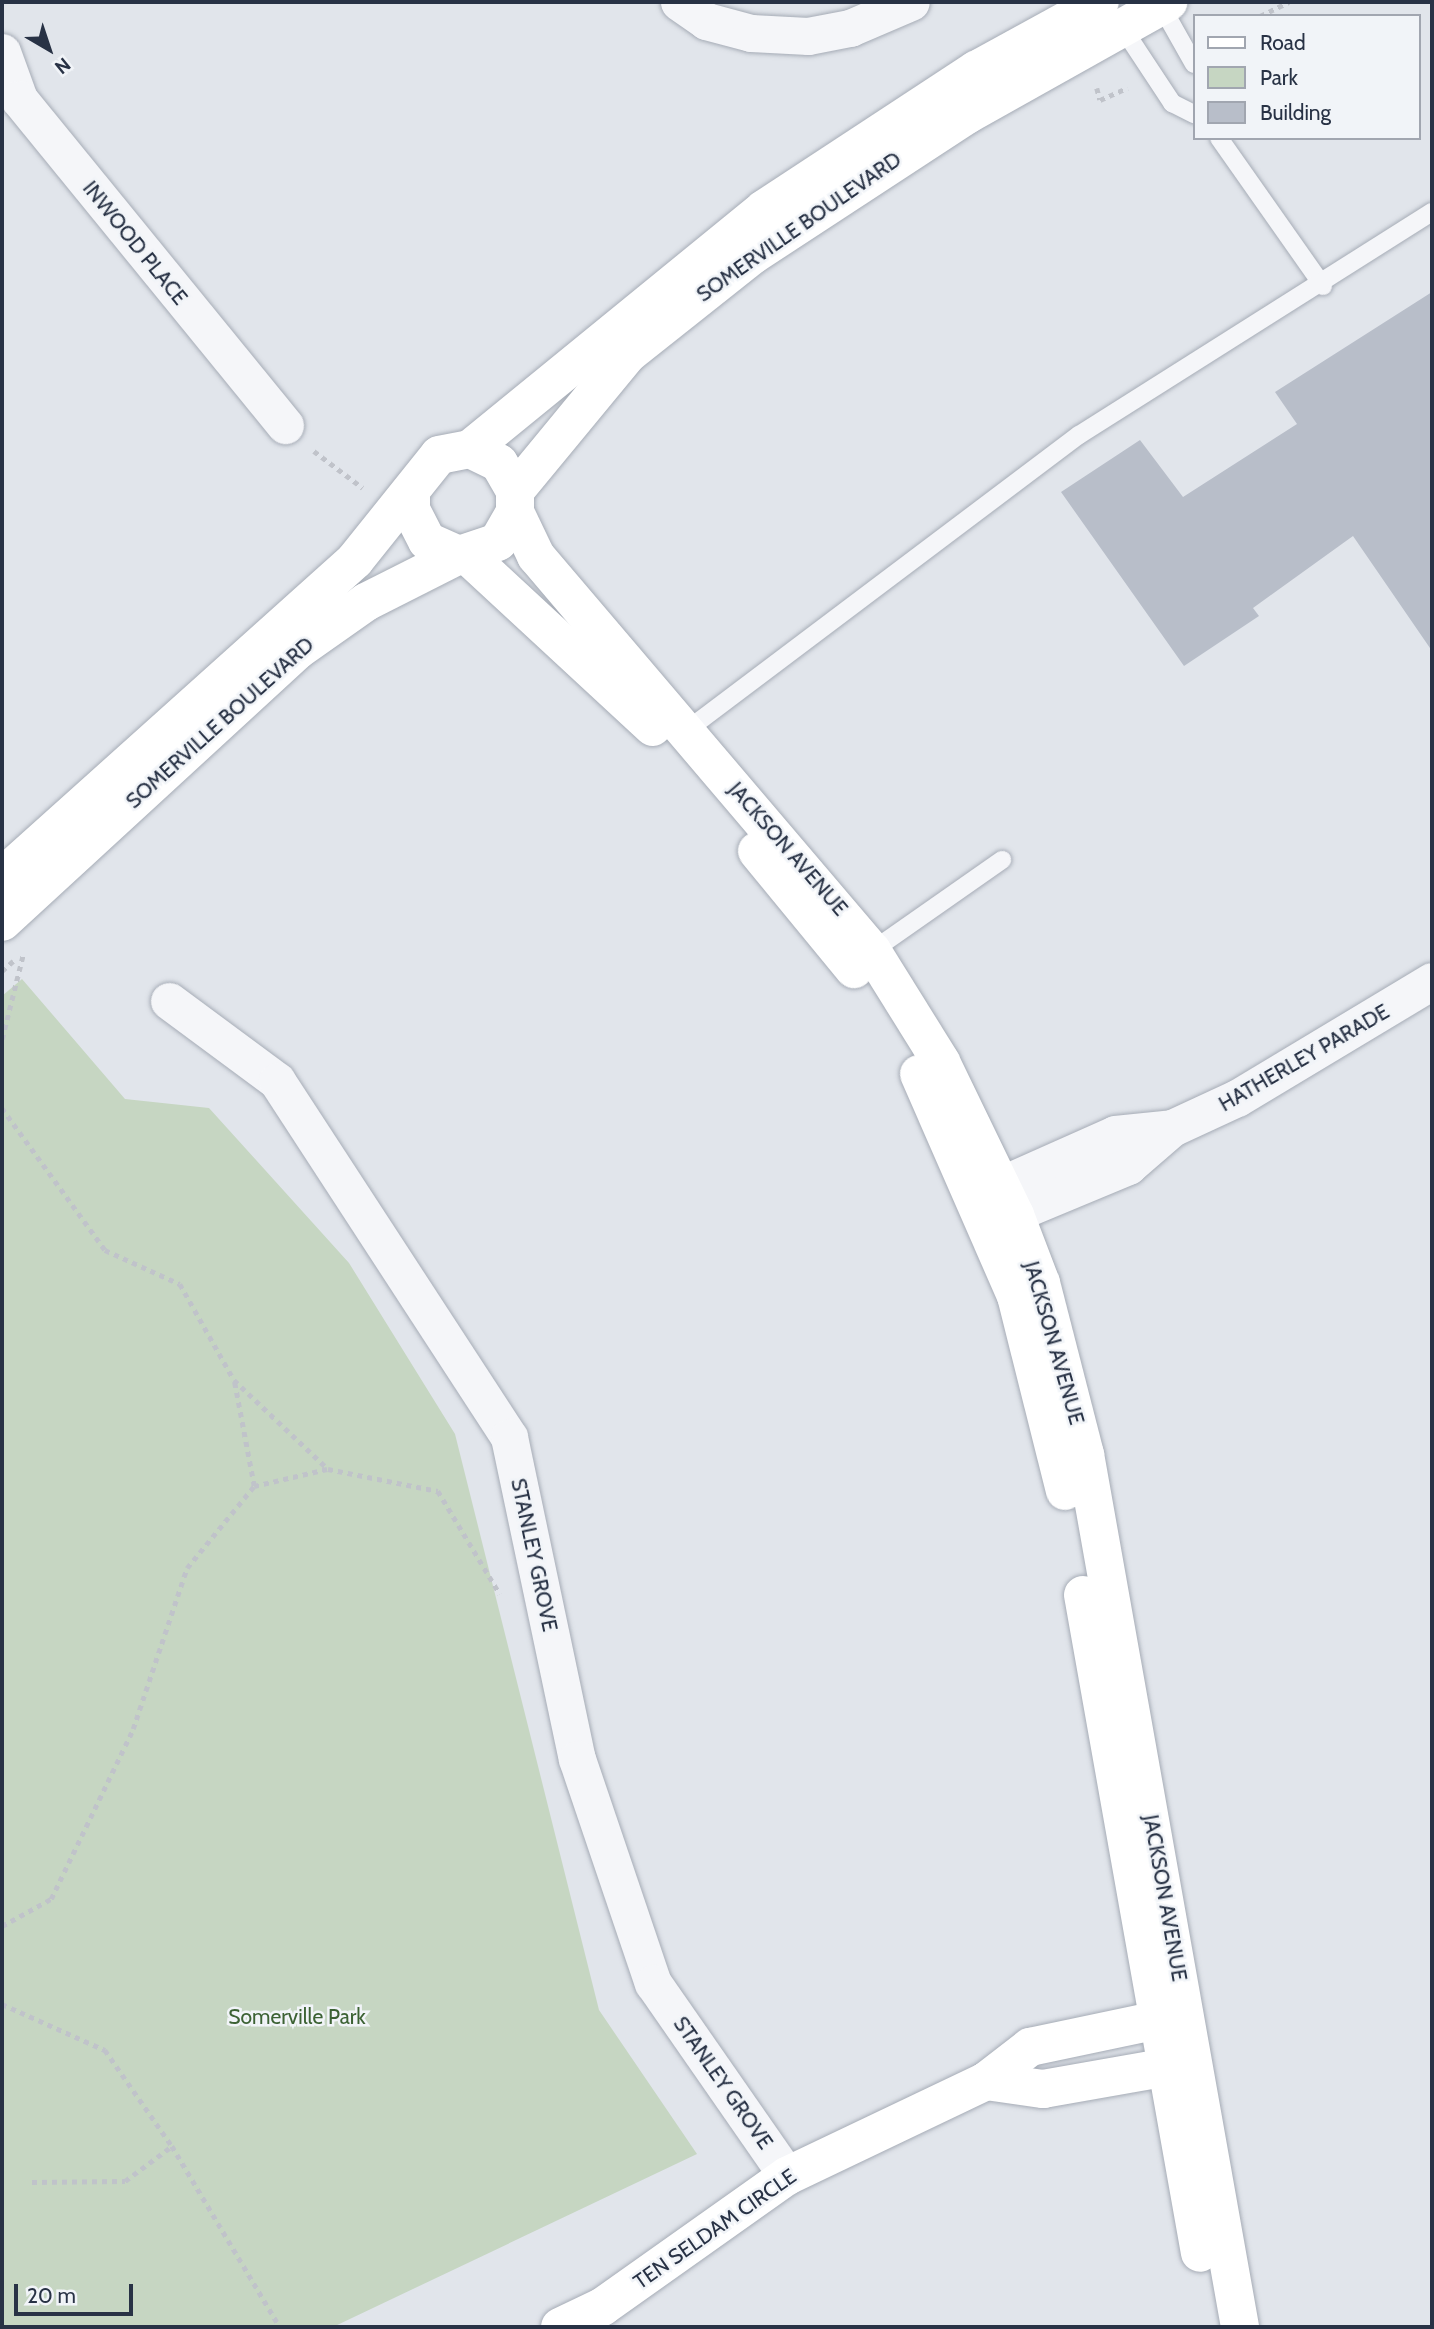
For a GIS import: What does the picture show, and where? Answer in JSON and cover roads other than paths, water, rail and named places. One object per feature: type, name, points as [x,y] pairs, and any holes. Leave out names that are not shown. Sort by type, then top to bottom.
[{"type":"street","points":[[679,2],[706,21],[751,33],[807,36],[850,27],[911,2]]},
{"type":"street","name":"SOMERVILLE BOULEVARD","points":[[2,877],[355,560],[411,493],[432,460],[470,449],[764,209],[976,70],[1110,10],[1163,3]]},
{"type":"street","name":"SOMERVILLE BOULEVARD","points":[[10,934],[298,650],[366,602],[463,555],[498,542],[515,502],[628,355],[742,263],[1110,10]]},
{"type":"street","name":"INWOOD PLACE","points":[[2,52],[19,99],[285,425]]},
{"type":"street","points":[[470,449],[499,463],[515,502]]},
{"type":"street","points":[[411,493],[411,510],[427,541],[463,555]]},
{"type":"street","name":"JACKSON AVENUE","points":[[515,502],[536,556],[872,951],[941,1062],[996,1205],[1061,1467],[1181,2065],[1240,2327]]},
{"type":"street","name":"JACKSON AVENUE","points":[[463,555],[638,710],[853,967],[996,1205]]},
{"type":"street","name":"HATHERLEY PARADE","points":[[996,1205],[1115,1134],[1171,1128],[1237,1098],[1429,991]]},
{"type":"street","name":"STANLEY GROVE","points":[[169,1001],[276,1081],[509,1437],[578,1759],[653,1983],[787,2176]]},
{"type":"street","name":"TEN SELDAM CIRCLE","points":[[560,2327],[608,2317],[787,2176],[986,2081],[1030,2047],[1172,2017]]},
{"type":"street","points":[[986,2081],[1043,2089],[1181,2065]]},
{"type":"street","name":"JACKSON AVENUE","points":[[1181,2065],[1213,2327]]},
{"type":"lane","points":[[1163,3],[1192,60]]},
{"type":"lane","points":[[1110,10],[1172,103],[1192,113]]},
{"type":"lane","points":[[1220,140],[1323,286]]},
{"type":"lane","points":[[686,731],[1079,435],[1323,286],[1432,212]]},
{"type":"lane","points":[[872,951],[1002,860]]},
{"type":"park label","name":"Somerville Park","points":[[297,2017]]}]
